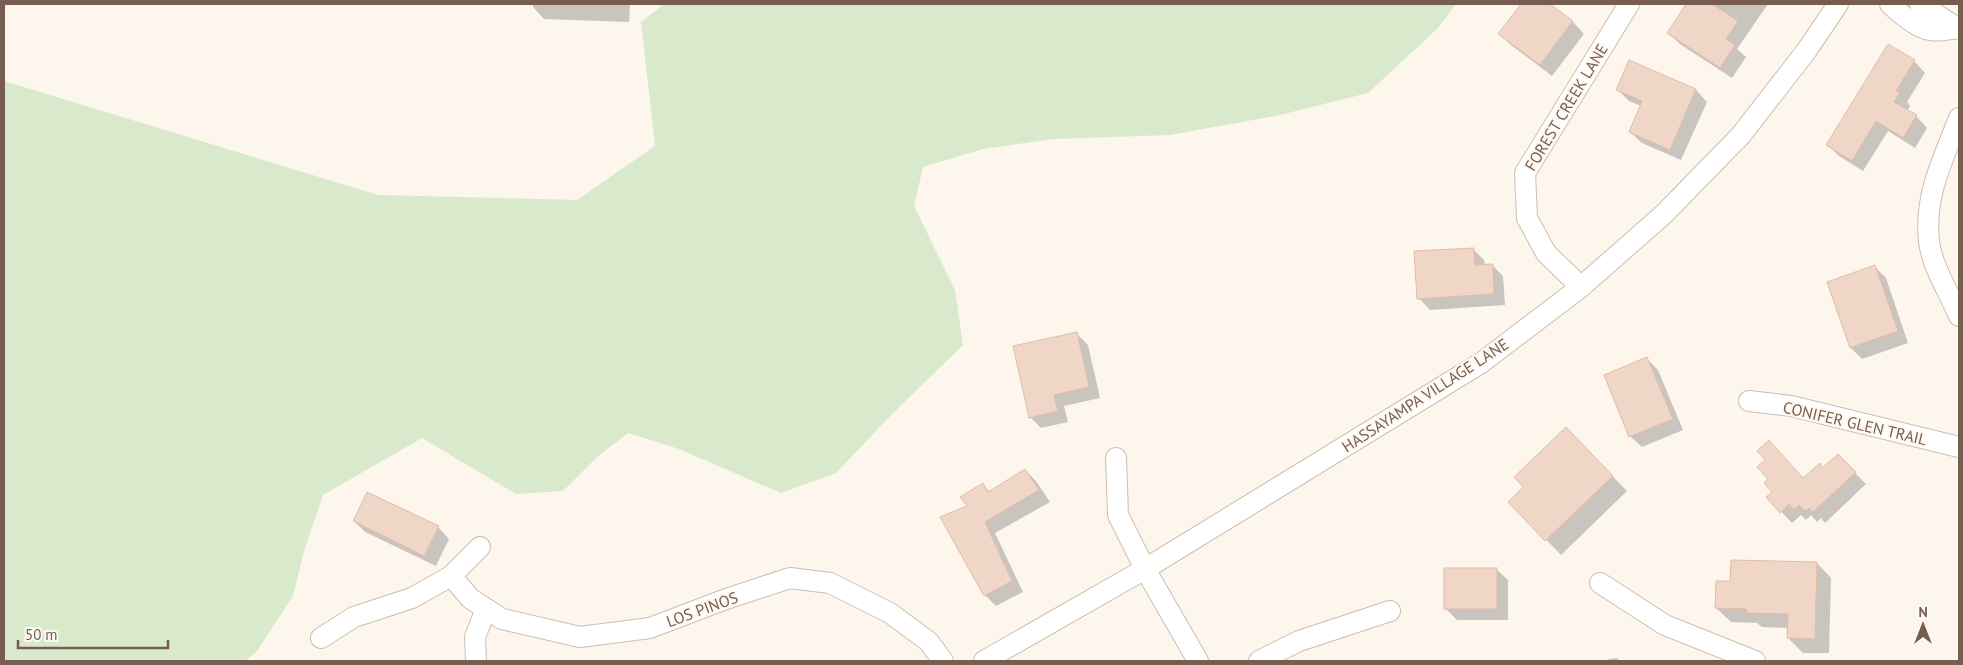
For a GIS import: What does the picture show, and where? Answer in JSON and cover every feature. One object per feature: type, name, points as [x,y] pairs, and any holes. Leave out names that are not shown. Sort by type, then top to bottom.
[{"type":"street","name":"FOREST CREEK LANE","points":[[1581,288],[1546,253],[1526,218],[1525,173],[1629,4]]},
{"type":"street","name":"HASSAYAMPA VILLAGE LANE","points":[[984,661],[1145,568],[1481,363],[1581,288],[1664,214],[1742,135],[1807,50],[1838,4]]},
{"type":"street","points":[[1890,4],[1898,12],[1928,30],[1941,31],[1954,20],[1920,4]]},
{"type":"street","points":[[1959,118],[1943,157],[1929,202],[1929,242],[1936,266],[1959,316]]},
{"type":"street","name":"CONIFER GLEN TRAIL","points":[[1749,401],[1791,406],[1959,447]]},
{"type":"street","points":[[1116,458],[1118,515],[1145,568],[1198,661]]},
{"type":"street","points":[[321,638],[354,617],[412,598],[451,576],[480,547]]},
{"type":"street","name":"LOS PINOS","points":[[451,576],[471,599],[502,619],[580,637],[650,628],[726,599],[790,578],[830,583],[890,613],[928,642],[943,661]]},
{"type":"street","points":[[1600,582],[1665,625],[1755,661]]},
{"type":"street","points":[[476,661],[475,638],[486,609]]},
{"type":"street","points":[[1259,661],[1299,641],[1390,610]]},
{"type":"green space","points":[[664,4],[1456,4],[1438,28],[1368,93],[1280,115],[1170,135],[1054,139],[983,149],[923,167],[914,206],[955,290],[963,345],[892,414],[836,473],[781,493],[679,449],[628,433],[597,457],[563,491],[516,494],[422,438],[323,495],[304,551],[293,596],[257,651],[245,661],[4,661],[4,81],[378,195],[577,200],[655,146],[641,22]]},
{"type":"building","points":[[1521,4],[1550,4],[1573,21],[1540,65],[1498,34]]},
{"type":"building","points":[[1686,4],[1712,4],[1738,21],[1726,39],[1735,45],[1720,68],[1667,33]]},
{"type":"building","points":[[1888,44],[1915,60],[1896,91],[1900,93],[1894,102],[1917,115],[1903,138],[1876,121],[1852,161],[1826,145]]},
{"type":"building","points":[[1629,60],[1696,89],[1670,150],[1629,132],[1642,101],[1616,90]]},
{"type":"building","points":[[1474,248],[1475,265],[1493,264],[1494,294],[1417,299],[1414,251]]},
{"type":"building","points":[[1875,265],[1898,331],[1850,348],[1827,282]]},
{"type":"building","points":[[1077,332],[1089,387],[1054,395],[1058,411],[1029,418],[1013,346]]},
{"type":"building","points":[[1647,357],[1673,419],[1629,437],[1604,375]]},
{"type":"building","points":[[1566,427],[1613,476],[1545,541],[1508,502],[1523,487],[1514,477]]},
{"type":"building","points":[[1769,440],[1803,478],[1820,463],[1822,468],[1838,454],[1856,472],[1813,512],[1809,508],[1805,511],[1799,505],[1794,510],[1789,504],[1780,513],[1766,497],[1772,492],[1764,483],[1768,479],[1757,467],[1765,460],[1757,451]]},
{"type":"building","points":[[1025,469],[1039,490],[985,522],[1012,581],[984,596],[940,517],[967,506],[960,497],[983,483],[988,492]]},
{"type":"building","points":[[367,492],[439,526],[424,556],[353,521]]},
{"type":"building","points":[[1731,560],[1817,562],[1815,639],[1787,638],[1788,614],[1746,613],[1746,609],[1715,608],[1716,581],[1730,581]]},
{"type":"building","points":[[1444,568],[1497,568],[1497,609],[1444,609]]}]
